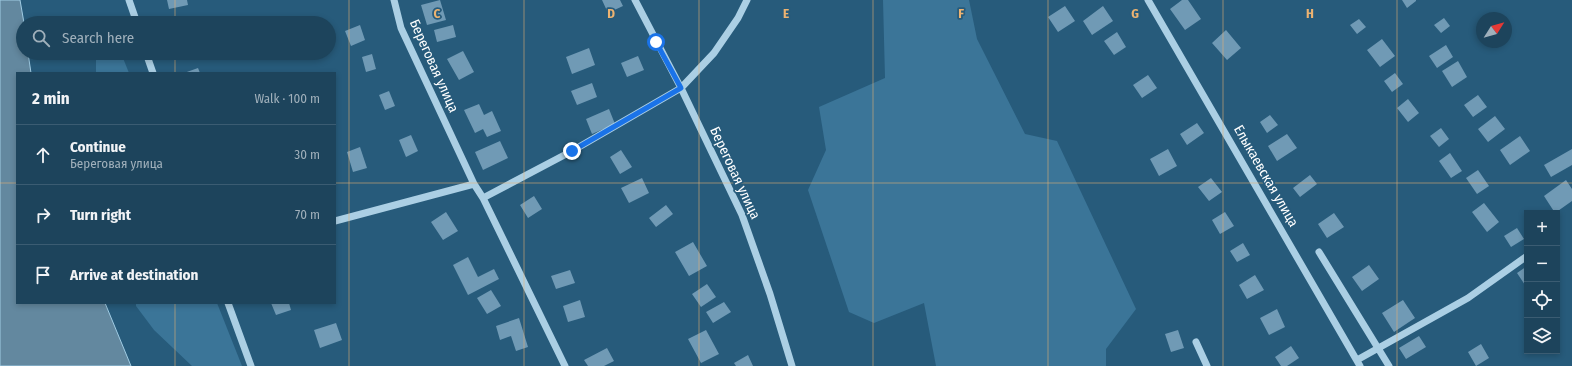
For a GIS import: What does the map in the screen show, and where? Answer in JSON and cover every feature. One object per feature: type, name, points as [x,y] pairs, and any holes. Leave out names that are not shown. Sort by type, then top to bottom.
[{"type":"street","points":[[129,0],[135,16]]},
{"type":"street","name":"Береговая улица","points":[[394,0],[401,28],[474,184],[483,198],[565,366]]},
{"type":"street","name":"Береговая улица","points":[[635,0],[681,88],[742,215],[770,294],[792,366]]},
{"type":"street","points":[[483,198],[579,147],[681,88],[714,52],[738,18],[747,0]]},
{"type":"street","name":"Елыкаевская улица","points":[[1148,0],[1359,363]]},
{"type":"street","points":[[148,60],[153,72]]},
{"type":"street","points":[[336,221],[474,184]]},
{"type":"street","points":[[1319,252],[1389,366]]},
{"type":"street","points":[[1359,363],[1378,348],[1468,298],[1524,258]]},
{"type":"street","points":[[228,304],[251,366]]},
{"type":"street","points":[[1196,342],[1207,366]]},
{"type":"shaded area","points":[[0,0],[20,0],[23,16],[16,16],[16,60],[29,60],[31,72],[16,72],[16,304],[105,304],[131,366],[0,366]]},
{"type":"shaded area","points":[[883,0],[969,0],[977,39],[1025,134],[1057,141],[1136,309],[1106,349],[1106,366],[936,366],[924,303],[874,323],[849,312],[808,190],[826,150],[819,107],[885,78]]},
{"type":"shaded area","points":[[96,60],[124,60],[129,72],[96,72]]},
{"type":"shaded area","points":[[136,304],[217,304],[242,366],[192,366],[154,330]]},
{"type":"building","points":[[167,0],[187,0],[188,5],[169,9]]},
{"type":"building","points":[[440,0],[446,20],[427,25],[421,5]]},
{"type":"building","points":[[602,0],[620,0],[623,6],[608,13]]},
{"type":"building","points":[[1182,0],[1188,0],[1201,19],[1185,30],[1170,9]]},
{"type":"building","points":[[1402,0],[1416,0],[1416,1],[1407,8]]},
{"type":"building","points":[[1065,6],[1075,21],[1058,32],[1048,17]]},
{"type":"building","points":[[1103,6],[1113,21],[1092,35],[1083,21]]},
{"type":"building","points":[[1444,18],[1450,26],[1441,33],[1434,25]]},
{"type":"building","points":[[1359,19],[1366,27],[1357,34],[1350,25]]},
{"type":"building","points":[[360,25],[365,40],[351,46],[345,31]]},
{"type":"building","points":[[453,25],[456,37],[437,42],[434,30]]},
{"type":"building","points":[[1226,30],[1241,48],[1227,60],[1212,43]]},
{"type":"building","points":[[1117,32],[1126,47],[1114,55],[1104,41]]},
{"type":"building","points":[[1382,39],[1395,56],[1380,67],[1367,50]]},
{"type":"building","points":[[1446,45],[1453,57],[1437,68],[1429,56]]},
{"type":"building","points":[[589,48],[595,65],[572,74],[566,57]]},
{"type":"building","points":[[463,51],[474,72],[459,80],[447,59]]},
{"type":"building","points":[[372,54],[376,69],[366,72],[362,57]]},
{"type":"building","points":[[638,56],[644,70],[627,77],[621,63]]},
{"type":"building","points":[[1458,61],[1467,77],[1452,87],[1442,71]]},
{"type":"building","points":[[198,68],[200,72],[187,72]]},
{"type":"building","points":[[1395,73],[1403,84],[1392,92],[1384,81]]},
{"type":"building","points":[[1148,75],[1157,88],[1142,98],[1133,85]]},
{"type":"building","points":[[592,83],[597,97],[577,105],[571,91]]},
{"type":"building","points":[[389,91],[395,106],[385,110],[379,95]]},
{"type":"building","points":[[1478,95],[1487,107],[1473,117],[1464,105]]},
{"type":"building","points":[[1408,99],[1419,113],[1408,122],[1397,108]]},
{"type":"building","points":[[479,104],[484,115],[492,111],[501,131],[487,137],[483,129],[475,133],[464,110]]},
{"type":"building","points":[[609,109],[615,124],[592,134],[586,119]]},
{"type":"building","points":[[1270,115],[1278,125],[1267,133],[1260,122]]},
{"type":"building","points":[[1495,116],[1505,129],[1488,142],[1478,129]]},
{"type":"building","points":[[1197,123],[1204,133],[1187,145],[1180,134]]},
{"type":"building","points":[[1441,128],[1449,139],[1439,147],[1430,136]]},
{"type":"building","points":[[1287,134],[1297,148],[1277,161],[1268,146]]},
{"type":"building","points":[[411,135],[418,151],[406,157],[399,140]]},
{"type":"building","points":[[1520,136],[1530,151],[1510,165],[1500,150]]},
{"type":"building","points":[[500,141],[508,158],[483,170],[475,152]]},
{"type":"building","points":[[360,147],[367,168],[353,172],[347,152]]},
{"type":"building","points":[[1168,149],[1177,166],[1159,176],[1150,159]]},
{"type":"building","points":[[1572,149],[1572,165],[1551,177],[1544,165]]},
{"type":"building","points":[[621,150],[632,167],[620,174],[610,157]]},
{"type":"building","points":[[1450,153],[1462,171],[1451,178],[1439,161]]},
{"type":"building","points":[[1478,170],[1489,186],[1477,194],[1466,178]]},
{"type":"building","points":[[1310,175],[1317,184],[1300,197],[1293,188]]},
{"type":"building","points":[[642,178],[649,193],[629,203],[621,188]]},
{"type":"building","points":[[1211,178],[1222,192],[1209,201],[1198,187]]},
{"type":"building","points":[[1566,180],[1572,189],[1572,201],[1559,210],[1553,210],[1544,196]]},
{"type":"building","points":[[534,196],[542,209],[528,218],[520,205]]},
{"type":"building","points":[[1484,203],[1499,222],[1487,232],[1472,212]]},
{"type":"building","points":[[666,205],[673,214],[656,227],[649,218]]},
{"type":"building","points":[[446,212],[458,231],[443,240],[431,222]]},
{"type":"building","points":[[1225,212],[1234,226],[1220,234],[1212,220]]},
{"type":"building","points":[[1334,213],[1344,227],[1327,238],[1318,224]]},
{"type":"building","points":[[1517,228],[1524,239],[1511,247],[1504,236]]},
{"type":"building","points":[[693,242],[707,266],[689,276],[675,252]]},
{"type":"building","points":[[1243,243],[1250,255],[1237,262],[1230,251]]},
{"type":"building","points":[[468,257],[478,277],[494,269],[499,279],[468,295],[453,265]]},
{"type":"building","points":[[1369,265],[1379,279],[1362,291],[1352,277]]},
{"type":"building","points":[[1524,268],[1524,284],[1517,273]]},
{"type":"building","points":[[570,270],[575,283],[556,289],[551,276]]},
{"type":"building","points":[[1255,275],[1264,290],[1247,299],[1239,285]]},
{"type":"building","points":[[707,284],[716,297],[701,307],[692,294]]},
{"type":"building","points":[[491,290],[501,306],[487,314],[477,298]]},
{"type":"building","points":[[580,300],[585,317],[568,322],[563,306]]},
{"type":"building","points":[[1403,300],[1415,318],[1394,332],[1382,313]]},
{"type":"building","points":[[724,302],[731,312],[713,323],[706,312]]},
{"type":"building","points":[[271,304],[289,304],[291,310],[276,315]]},
{"type":"building","points":[[1277,309],[1285,327],[1269,335],[1260,318]]},
{"type":"building","points":[[519,318],[528,347],[516,351],[511,336],[500,340],[496,326]]},
{"type":"building","points":[[336,323],[342,340],[320,348],[314,330]]},
{"type":"building","points":[[706,330],[719,354],[701,363],[688,339]]},
{"type":"building","points":[[1178,330],[1184,348],[1171,352],[1165,334]]},
{"type":"building","points":[[1419,336],[1426,347],[1406,359],[1399,348]]},
{"type":"building","points":[[1481,344],[1489,358],[1476,366],[1468,352]]},
{"type":"building","points":[[1291,346],[1299,358],[1287,366],[1281,366],[1275,357]]},
{"type":"building","points":[[607,348],[614,361],[604,366],[588,366],[584,360]]},
{"type":"building","points":[[748,355],[753,366],[736,366],[734,363]]},
{"type":"route","points":[[572,151],[668,97],[681,88],[656,42]]}]
